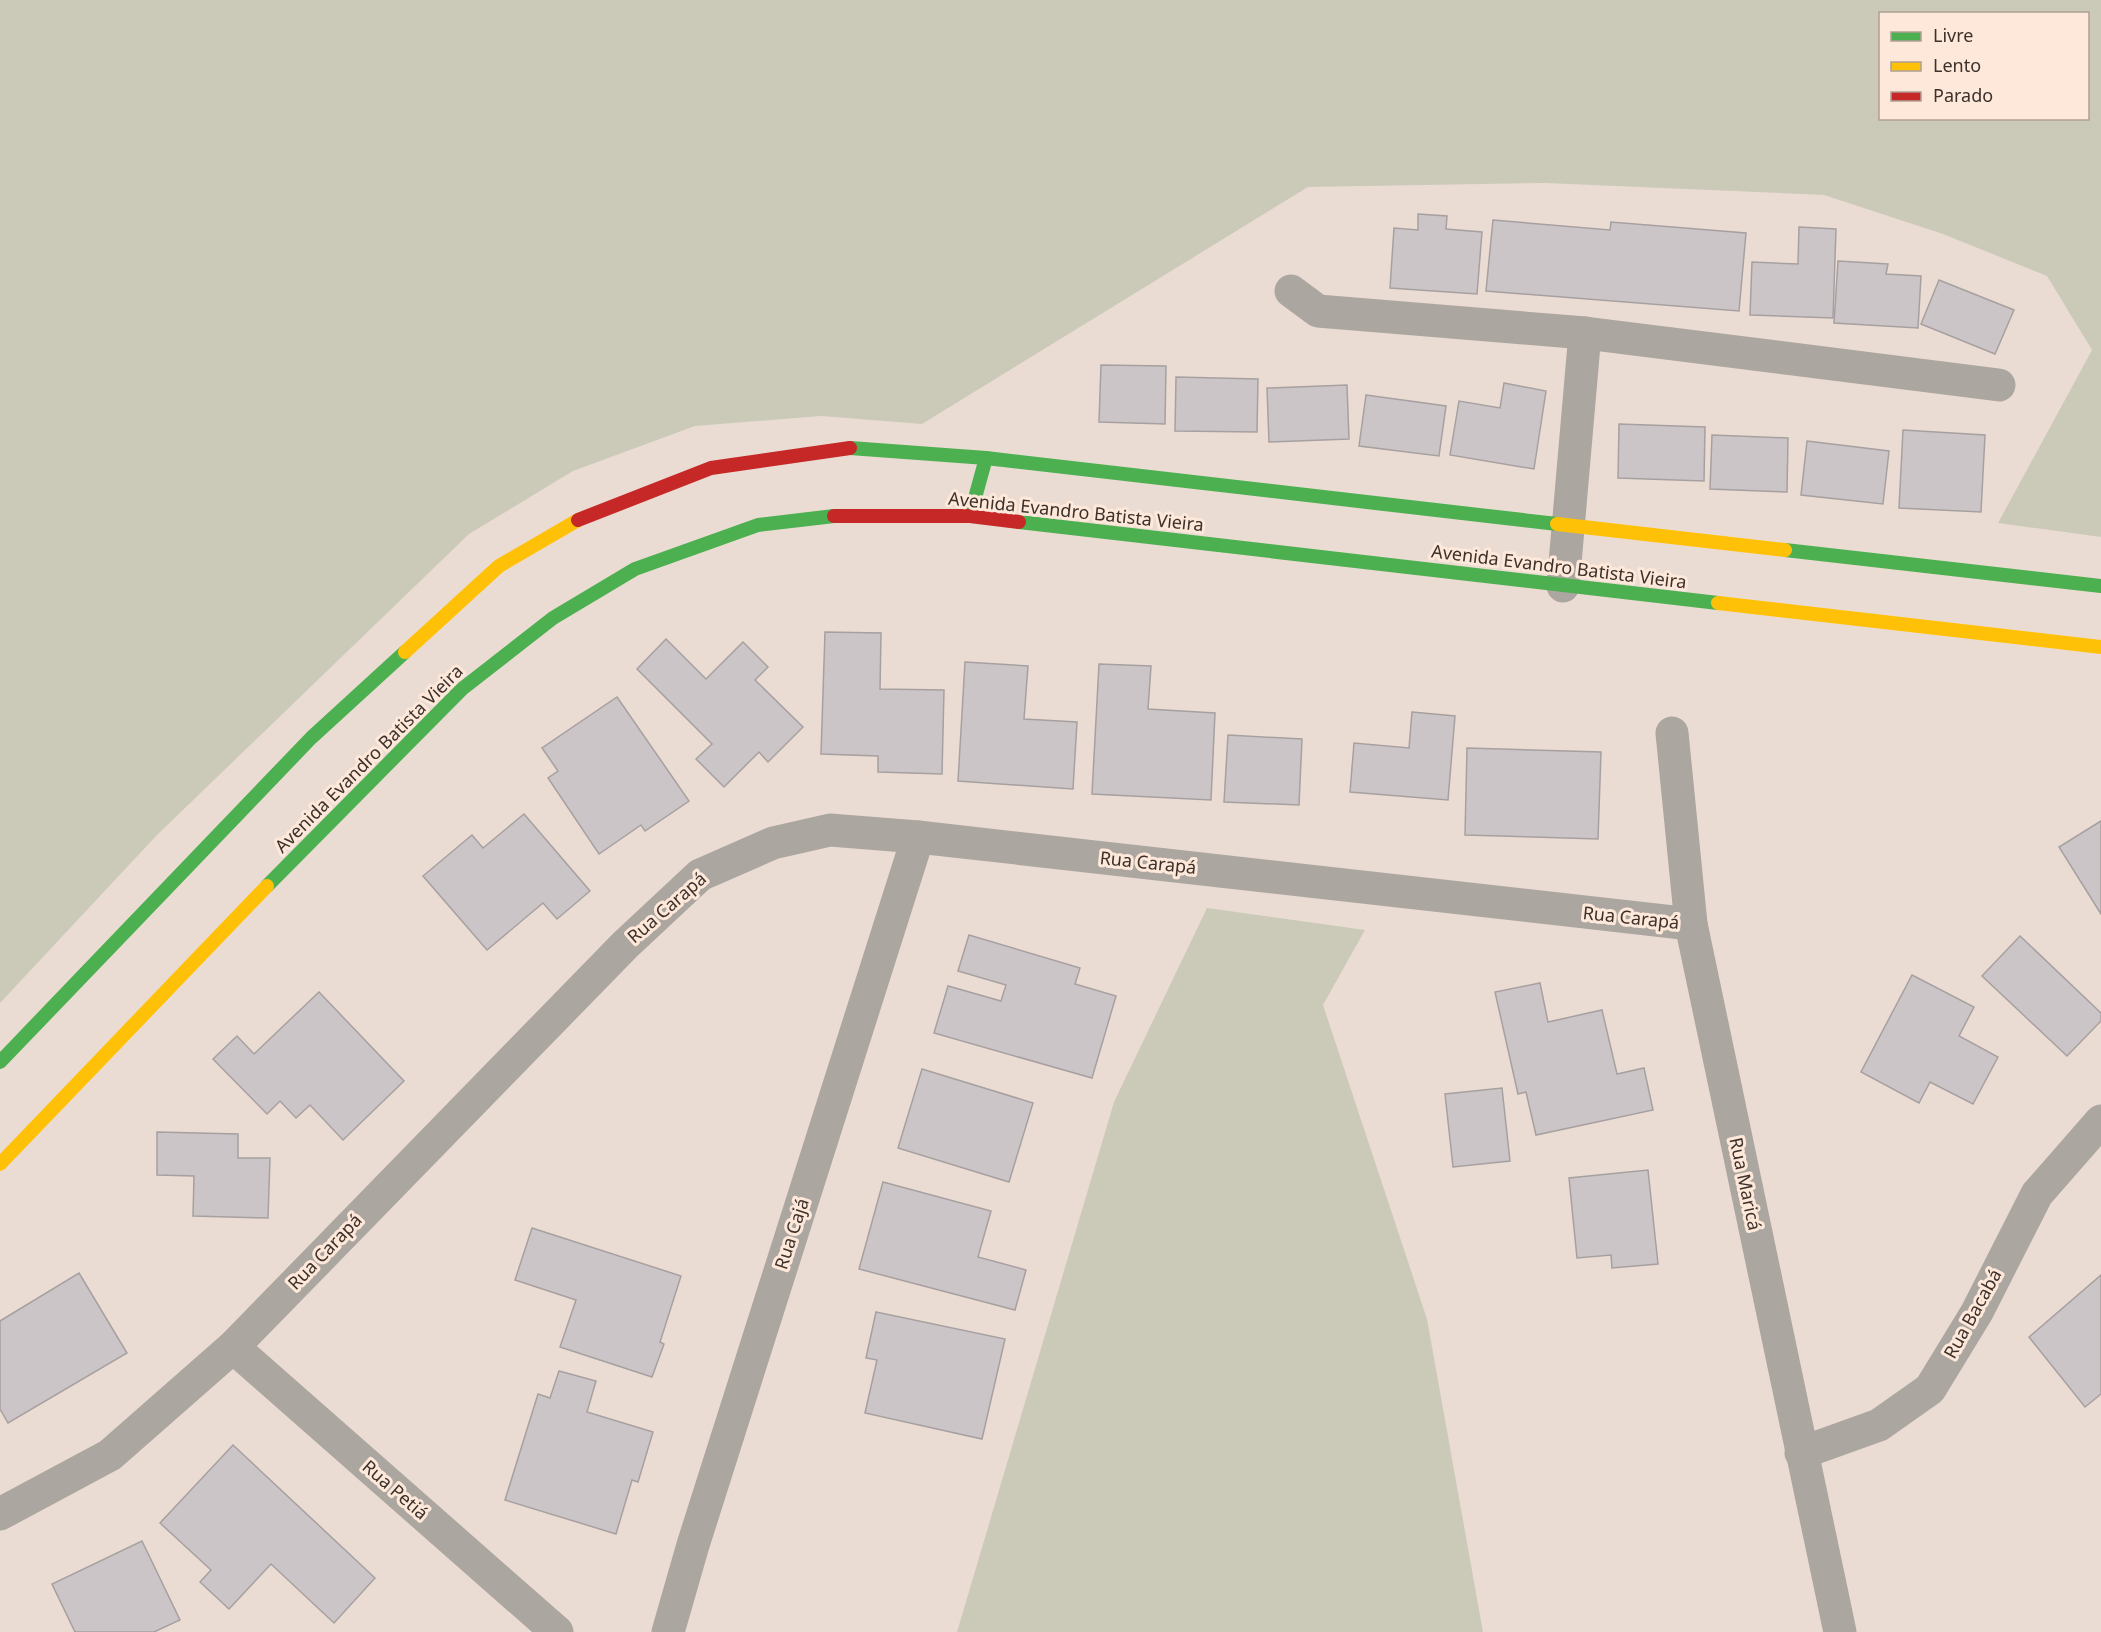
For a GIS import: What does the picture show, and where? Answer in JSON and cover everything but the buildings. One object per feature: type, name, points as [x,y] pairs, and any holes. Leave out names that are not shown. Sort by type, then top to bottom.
[{"type":"main road","points":[[0,1062],[311,738],[499,566],[588,514],[711,468],[841,447],[986,459],[2101,586]]},
{"type":"main road","points":[[970,516],[986,459]]},
{"type":"main road","name":"Avenida Evandro Batista Vieira","points":[[0,1164],[208,945],[462,689],[553,618],[635,569],[758,525],[849,514],[970,516],[2101,647]]},
{"type":"street","points":[[1291,291],[1318,311],[1585,333],[1999,385]]},
{"type":"street","points":[[1563,586],[1585,333]]},
{"type":"street","name":"Rua Maricá","points":[[1672,733],[1691,924],[1840,1632]]},
{"type":"street","name":"Rua Carapá","points":[[0,1514],[110,1455],[233,1347],[625,945],[700,874],[773,843],[830,830],[918,837],[1691,924]]},
{"type":"street","name":"Rua Cajá","points":[[668,1632],[700,1522],[918,837]]},
{"type":"street","name":"Rua Bacabá","points":[[1801,1453],[1879,1425],[1930,1389],[1977,1312],[2037,1194],[2101,1121]]},
{"type":"street","name":"Rua Petiá","points":[[233,1347],[557,1632]]},
{"type":"shaded area","points":[[0,0],[2101,0],[2101,537],[1998,523],[2092,350],[2047,276],[1943,234],[1824,195],[1545,183],[1308,187],[922,424],[821,416],[695,426],[573,471],[469,534],[157,835],[0,1003]]},
{"type":"shaded area","points":[[1207,908],[1365,930],[1323,1005],[1427,1319],[1483,1632],[957,1632],[1114,1102]]},
{"type":"traffic: fast","points":[[850,448],[986,458],[1557,524]]},
{"type":"traffic: fast","points":[[970,516],[986,458]]},
{"type":"traffic: fast","points":[[267,886],[462,689],[553,618],[635,569],[758,525],[834,516]]},
{"type":"traffic: fast","points":[[1019,522],[1718,603]]},
{"type":"traffic: fast","points":[[1785,550],[2101,586]]},
{"type":"traffic: fast","points":[[0,1062],[311,738],[405,652]]},
{"type":"traffic: slow","points":[[405,652],[499,566],[578,520]]},
{"type":"traffic: slow","points":[[1557,524],[1785,550]]},
{"type":"traffic: slow","points":[[1718,603],[2101,647]]},
{"type":"traffic: slow","points":[[0,1164],[267,886]]},
{"type":"traffic: jam","points":[[578,520],[711,468],[850,448]]},
{"type":"traffic: jam","points":[[834,516],[970,516],[1019,522]]}]
